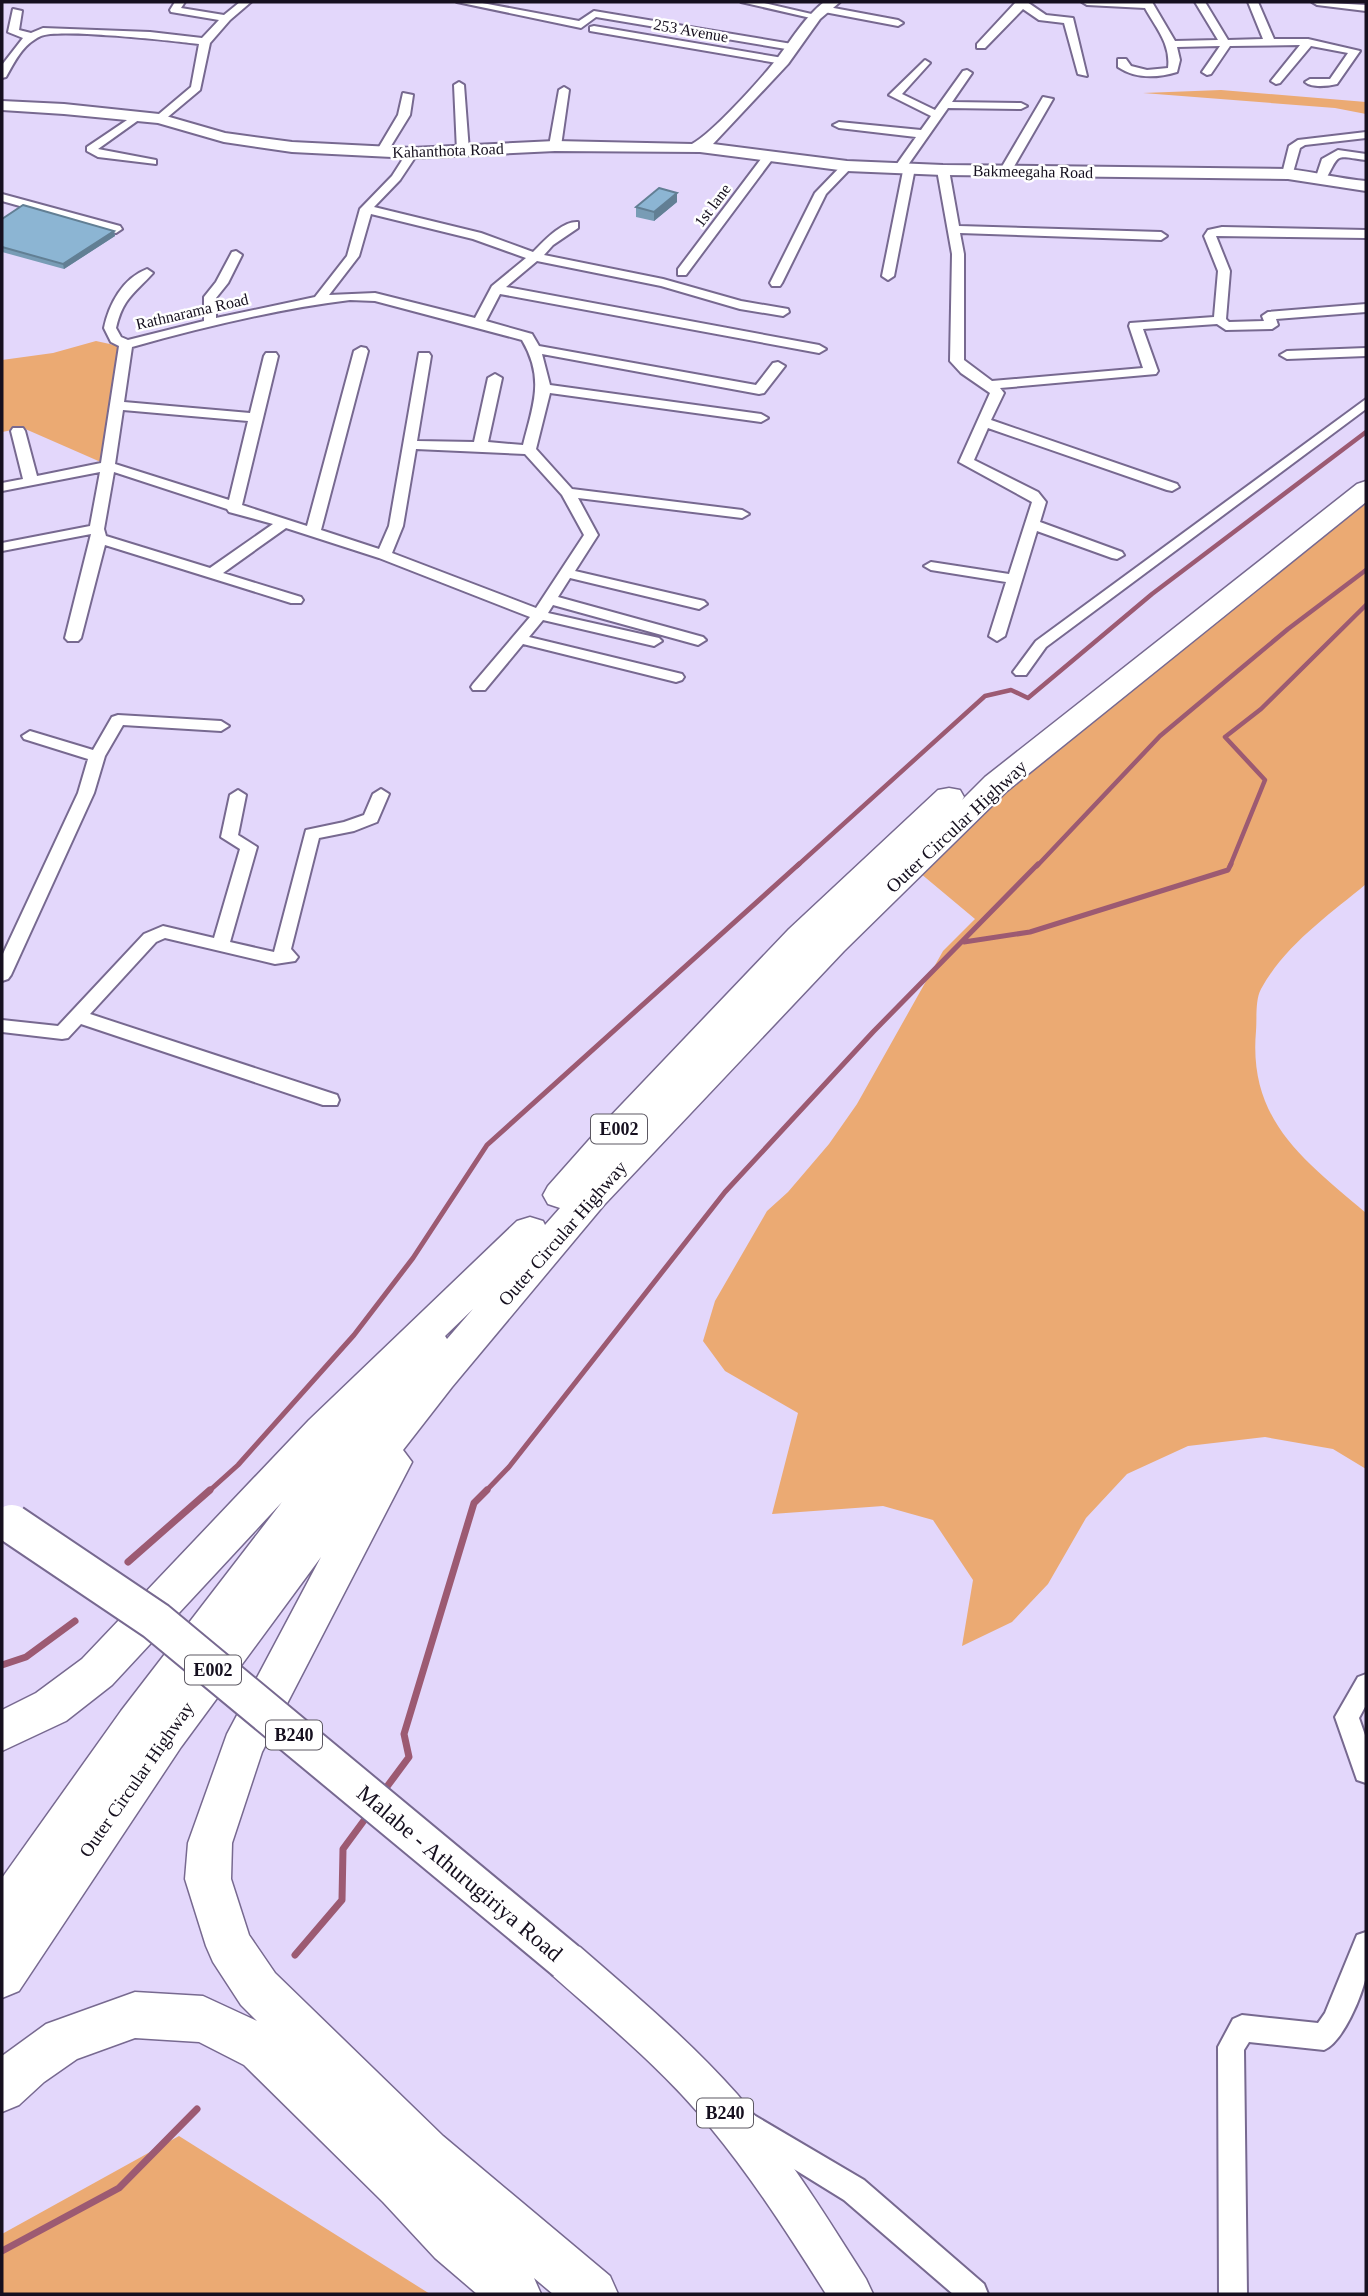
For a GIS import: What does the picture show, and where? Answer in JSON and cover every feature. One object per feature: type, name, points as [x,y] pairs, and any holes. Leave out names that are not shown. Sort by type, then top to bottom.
[{"type":"highway","name":"Outer Circular Highway","points":[[2,1916],[136,1725],[329,1470],[615,1133],[800,937],[979,769],[1231,565],[1366,464]]},
{"type":"highway","name":"Outer Circular Highway","points":[[2,1975],[166,1733],[438,1376],[591,1196],[833,943],[996,784],[1366,489]]},
{"type":"highway","points":[[2,1731],[51,1707],[97,1672],[323,1431],[530,1231]]},
{"type":"highway","points":[[438,1376],[242,1748],[210,1843],[208,1879],[229,1947],[258,1989],[426,2153],[592,2294]]},
{"type":"highway","points":[[2,2088],[27,2065],[63,2041],[135,2015],[203,2019],[261,2048],[401,2184],[453,2240],[515,2294]]},
{"type":"main road","points":[[700,147],[783,61],[794,39],[824,9]]},
{"type":"main road","name":"Kahanthota Road","points":[[159,119],[224,137],[292,147],[382,152],[555,146],[700,147]]},
{"type":"main road","name":"Bakmeegaha Road","points":[[700,147],[847,166]]},
{"type":"main road","name":"Malabe - Athurugiriya Road","points":[[7,1522],[156,1621],[566,1961],[651,2037],[724,2111],[766,2164],[851,2294]]},
{"type":"street","points":[[180,2],[175,10],[226,18]]},
{"type":"street","points":[[159,119],[196,88],[205,42],[226,18],[246,2]]},
{"type":"street","points":[[462,2],[581,25],[606,6],[734,25]]},
{"type":"street","points":[[746,2],[824,9],[898,23]]},
{"type":"street","points":[[981,46],[1022,2],[1043,18],[1069,20],[1083,74]]},
{"type":"street","points":[[1087,2],[1147,3],[1174,44],[1175,64],[1169,72],[1130,71],[1122,65],[1122,61]]},
{"type":"street","points":[[1200,2],[1225,43],[1225,49],[1207,72]]},
{"type":"street","points":[[1253,2],[1270,42]]},
{"type":"street","points":[[1317,2],[1365,6]]},
{"type":"street","points":[[17,11],[13,32],[30,36]]},
{"type":"street","points":[[594,14],[794,39]]},
{"type":"street","name":"253 Avenue","points":[[594,29],[783,61]]},
{"type":"street","points":[[2,75],[15,50],[30,36],[43,32],[150,34],[205,42]]},
{"type":"street","points":[[1174,44],[1308,42],[1355,51],[1333,82],[1310,82]]},
{"type":"street","points":[[1276,81],[1308,42]]},
{"type":"street","points":[[925,63],[895,95],[941,110],[1021,106]]},
{"type":"street","points":[[888,276],[904,168],[923,134],[967,73]]},
{"type":"street","points":[[459,85],[463,151]]},
{"type":"street","points":[[555,146],[564,90]]},
{"type":"street","points":[[382,152],[404,115],[407,95]]},
{"type":"street","points":[[1006,170],[1047,99]]},
{"type":"street","name":"Kahanthota Road","points":[[2,106],[159,119]]},
{"type":"street","points":[[136,117],[91,149],[98,154],[152,162]]},
{"type":"street","points":[[839,125],[923,134]]},
{"type":"street","points":[[1288,174],[1295,146],[1302,142],[1366,135]]},
{"type":"street","points":[[319,300],[353,256],[366,209],[396,178],[412,153]]},
{"type":"street","points":[[1322,177],[1328,159],[1338,153],[1366,157]]},
{"type":"street","name":"1st lane","points":[[682,272],[768,157]]},
{"type":"street","points":[[776,283],[821,193],[847,166]]},
{"type":"street","name":"Bakmeegaha Road","points":[[847,166],[943,170],[1288,174],[1322,177],[1343,184],[1366,186]]},
{"type":"street","points":[[943,170],[958,254],[957,360],[962,368],[998,393],[967,462],[1034,495],[1038,502],[997,636]]},
{"type":"street","points":[[2,197],[116,229]]},
{"type":"street","points":[[366,209],[477,236],[535,257],[663,283],[740,305],[783,312]]},
{"type":"street","points":[[479,322],[496,289],[549,242],[574,225]]},
{"type":"street","points":[[954,229],[1161,236]]},
{"type":"street","points":[[1366,234],[1212,233],[1210,236],[1224,271],[1220,320],[1226,326],[1241,328],[1272,325],[1268,316],[1366,308]]},
{"type":"street","points":[[210,324],[210,297],[222,283],[236,255]]},
{"type":"street","points":[[126,345],[116,339],[110,328],[113,307],[127,289],[147,273]]},
{"type":"street","points":[[496,289],[819,349]]},
{"type":"street","name":"Rathnarama Road","points":[[73,638],[98,534],[126,345],[319,300],[350,296],[375,298],[479,322],[527,337],[534,349]]},
{"type":"street","points":[[990,385],[1151,371],[1135,327],[1220,320]]},
{"type":"street","points":[[529,450],[544,387],[534,349],[759,390],[778,366]]},
{"type":"street","points":[[313,532],[361,351]]},
{"type":"street","points":[[1286,355],[1366,352]]},
{"type":"street","points":[[234,509],[271,356]]},
{"type":"street","points":[[384,555],[396,526],[424,356]]},
{"type":"street","points":[[480,446],[495,378]]},
{"type":"street","points":[[544,387],[761,418]]},
{"type":"street","points":[[1021,672],[1041,644],[1366,403]]},
{"type":"street","points":[[116,405],[256,418]]},
{"type":"street","points":[[983,422],[1172,486]]},
{"type":"street","points":[[18,431],[31,481]]},
{"type":"street","points":[[409,445],[529,450],[568,493],[592,535],[547,599],[539,615],[479,687]]},
{"type":"street","points":[[2,487],[108,466],[234,509],[384,555],[539,615],[654,641]]},
{"type":"street","points":[[568,493],[743,514]]},
{"type":"street","points":[[210,575],[284,523]]},
{"type":"street","points":[[1032,523],[1117,555]]},
{"type":"street","points":[[2,547],[98,534],[210,575],[296,600]]},
{"type":"street","points":[[931,566],[1015,579]]},
{"type":"street","points":[[566,573],[699,604]]},
{"type":"street","points":[[547,599],[698,640]]},
{"type":"street","points":[[519,639],[676,677]]},
{"type":"street","points":[[2,975],[86,793],[97,757],[118,720],[221,726]]},
{"type":"street","points":[[30,736],[97,757]]},
{"type":"street","points":[[2,1026],[62,1033],[150,938],[163,932],[275,958],[289,957],[282,951],[312,834],[348,828],[371,818],[381,794]]},
{"type":"street","points":[[221,944],[249,847],[229,837],[238,795]]},
{"type":"street","points":[[76,1016],[330,1100]]},
{"type":"street","points":[[1366,1684],[1347,1717],[1366,1772]]},
{"type":"street","points":[[1233,2294],[1231,2047],[1242,2028],[1324,2037],[1335,2022],[1366,1944]]},
{"type":"street","points":[[724,2111],[796,2152],[854,2190],[975,2294]]},
{"type":"shaded area","points":[[1221,90],[1366,102],[1366,114],[1335,108],[1143,93]]},
{"type":"shaded area","points":[[96,341],[119,346],[103,463],[23,428],[2,432],[2,360],[53,353]]},
{"type":"shaded area","points":[[1366,499],[1366,884],[1323,919],[1282,958],[1261,989],[1257,1010],[1256,1063],[1261,1090],[1271,1114],[1285,1136],[1302,1156],[1366,1213],[1366,1469],[1333,1449],[1265,1437],[1188,1446],[1127,1474],[1086,1518],[1048,1584],[1012,1622],[962,1646],[973,1580],[933,1520],[883,1506],[772,1514],[798,1413],[725,1371],[703,1341],[715,1301],[767,1211],[788,1192],[829,1144],[857,1104],[943,951],[975,919],[920,873],[1040,762]]},
{"type":"shaded area","points":[[179,2136],[430,2294],[2,2294],[2,2234]]},
{"type":"building","points":[[659,188],[677,193],[654,212],[636,207]]},
{"type":"building","points":[[23,205],[114,231],[63,264],[2,247],[2,219]]},
{"type":"waterway","points":[[797,866],[985,696],[1011,690],[1028,698],[1152,594],[1366,432]]},
{"type":"waterway","points":[[1037,866],[1160,736],[1288,629],[1366,570]]},
{"type":"waterway","points":[[1230,866],[1265,780],[1225,737],[1261,709],[1366,605]]},
{"type":"waterway","points":[[208,1492],[238,1465],[354,1335],[413,1258],[487,1145],[799,864]]},
{"type":"waterway","points":[[485,1492],[509,1467],[725,1192],[873,1032],[1038,864]]},
{"type":"waterway","points":[[964,942],[1030,932],[1228,870],[1230,866]]},
{"type":"waterway","points":[[128,1562],[210,1490]]},
{"type":"waterway","points":[[383,1792],[409,1757],[404,1734],[474,1503],[485,1492]]},
{"type":"waterway","points":[[2,1665],[26,1657],[75,1621]]},
{"type":"waterway","points":[[295,1955],[342,1900],[343,1849],[368,1815]]},
{"type":"waterway","points":[[2,2251],[119,2188],[197,2109]]}]
